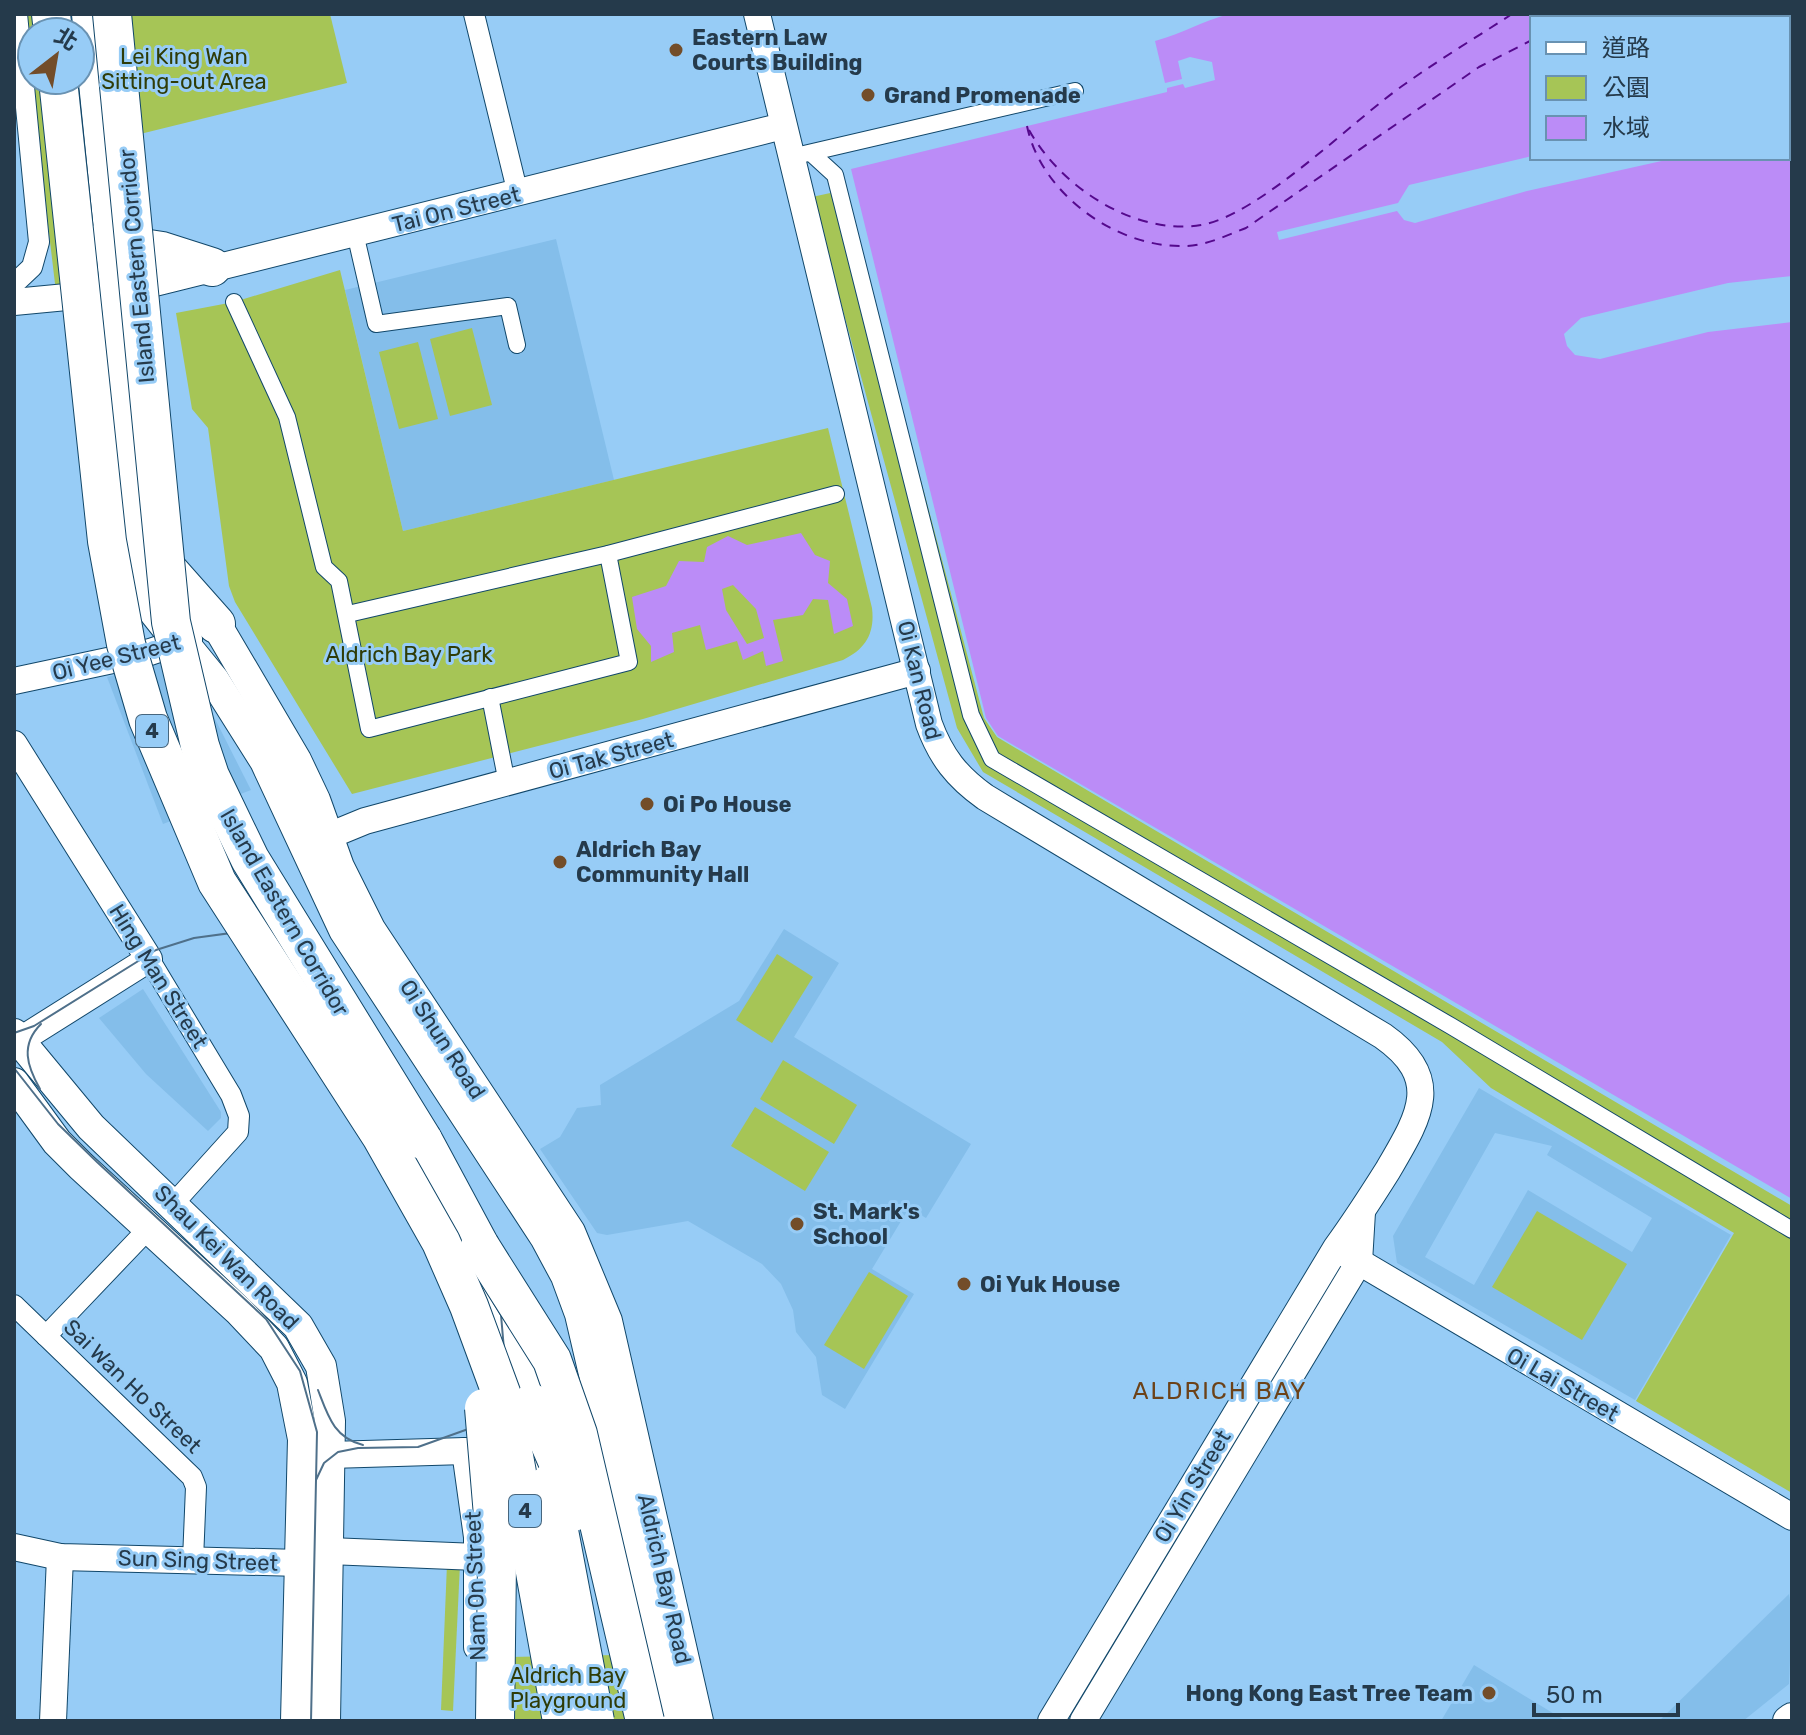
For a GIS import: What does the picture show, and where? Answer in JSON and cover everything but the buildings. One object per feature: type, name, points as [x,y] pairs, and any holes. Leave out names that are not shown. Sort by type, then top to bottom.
[{"type":"highway","points":[[91,14],[100,242]]},
{"type":"highway","name":"Island Eastern Corridor","points":[[112,14],[168,595],[186,696],[200,746],[210,776],[250,859],[423,1140],[480,1246],[532,1403],[595,1721]]},
{"type":"highway","name":"Island Eastern Corridor","points":[[60,96],[107,541],[126,644],[148,719],[217,882],[381,1136],[441,1242],[469,1306],[504,1401],[562,1721]]},
{"type":"highway","points":[[77,96],[138,496],[147,533],[200,633]]},
{"type":"highway","points":[[100,242],[162,251],[212,267]]},
{"type":"highway","points":[[480,1246],[552,1360],[578,1434],[645,1721]]},
{"type":"highway","points":[[469,1306],[484,1409],[496,1533],[495,1721]]},
{"type":"highway","points":[[532,1403],[559,1465],[572,1508],[605,1652],[626,1721]]},
{"type":"main road","name":"Oi Shun Road","points":[[200,633],[205,666],[318,840],[325,892],[344,930],[557,1257],[580,1314],[626,1463]]},
{"type":"main road","name":"Shau Kei Wan Road","points":[[16,1040],[83,1119],[284,1310],[311,1346],[326,1381],[330,1455],[325,1721]]},
{"type":"main road","name":"Shau Kei Wan Road","points":[[14,1083],[57,1142],[251,1323],[286,1367],[299,1408],[303,1439],[296,1721]]},
{"type":"main road","name":"Aldrich Bay Road","points":[[626,1463],[675,1721]]},
{"type":"main road","name":"Aldrich Bay Road","points":[[626,1463],[698,1721]]},
{"type":"street","points":[[14,284],[32,267],[39,242],[17,14]]},
{"type":"street","points":[[474,14],[518,194]]},
{"type":"street","points":[[757,14],[783,126]]},
{"type":"street","points":[[801,154],[1075,91]]},
{"type":"street","name":"Tai On Street","points":[[14,302],[107,294],[783,126]]},
{"type":"street","name":"Oi Kan Road","points":[[783,126],[801,154],[917,671],[938,749],[966,783],[1383,1036],[1412,1063],[1420,1085]]},
{"type":"street","points":[[801,154],[835,175],[971,715],[992,759],[1451,1026],[1792,1230]]},
{"type":"street","points":[[355,233],[376,324],[508,306],[517,345]]},
{"type":"street","points":[[234,302],[287,417],[324,567],[339,581],[369,729],[629,662],[608,554]]},
{"type":"street","points":[[348,614],[608,554],[836,494]]},
{"type":"street","name":"Oi Yee Street","points":[[14,681],[200,633]]},
{"type":"street","name":"Oi Tak Street","points":[[318,840],[365,821],[917,671]]},
{"type":"street","points":[[490,697],[507,783]]},
{"type":"street","name":"Hing Man Street","points":[[14,744],[149,959],[231,1095],[239,1116],[238,1132],[173,1204]]},
{"type":"street","points":[[16,1040],[149,959]]},
{"type":"street","name":"Oi Yin Street","points":[[1051,1721],[1417,1119],[1420,1085]]},
{"type":"street","name":"Oi Yin Street","points":[[1083,1721],[1359,1262],[1362,1212]]},
{"type":"street","points":[[46,1336],[148,1229]]},
{"type":"street","name":"Oi Lai Street","points":[[1336,1248],[1792,1517]]},
{"type":"street","name":"Sai Wan Ho Street","points":[[14,1305],[192,1477],[196,1487],[193,1560]]},
{"type":"street","points":[[330,1455],[465,1451],[626,1463]]},
{"type":"street","name":"Nam On Street","points":[[465,1451],[477,1557],[477,1721]]},
{"type":"street","name":"Sun Sing Street","points":[[14,1547],[60,1557],[300,1563],[329,1551],[477,1557]]},
{"type":"street","points":[[53,1721],[60,1557]]},
{"type":"street","points":[[325,1721],[339,1721]]},
{"type":"shaded area","points":[[556,239],[614,480],[403,531],[345,290]]},
{"type":"shaded area","points":[[168,662],[184,670],[213,715],[251,790],[163,824],[107,677]]},
{"type":"shaded area","points":[[784,929],[839,963],[794,1037],[971,1144],[926,1218],[909,1208],[872,1269],[914,1294],[845,1409],[822,1395],[816,1357],[796,1332],[793,1310],[781,1284],[762,1264],[688,1221],[607,1235],[597,1233],[540,1149],[560,1137],[577,1108],[601,1105],[600,1085],[739,1001]]},
{"type":"shaded area","points":[[143,989],[221,1112],[221,1118],[208,1131],[146,1074],[99,1018]]},
{"type":"shaded area","points":[[1479,1088],[1731,1235],[1635,1400],[1397,1263],[1393,1236]],"holes":[[[1495,1133],[1552,1146],[1547,1155],[1652,1218],[1632,1252],[1528,1190],[1474,1285],[1425,1257]]]},
{"type":"shaded area","points":[[1789,1594],[1792,1612],[1789,1684],[1743,1721],[1659,1721]]},
{"type":"shaded area","name":"Hong Kong East Tree Team","points":[[1474,1665],[1566,1721],[1441,1721]]},
{"type":"green space","points":[[23,14],[60,16],[23,16]]},
{"type":"green space","name":"Lei King Wan Sitting-out Area","points":[[121,14],[330,14],[347,83],[132,136]]},
{"type":"green space","points":[[33,96],[69,96],[88,290],[56,292]]},
{"type":"green space","points":[[844,190],[984,718],[997,737],[1792,1206],[1792,1493],[1636,1401],[1734,1233],[1491,1088],[1442,1042],[983,772],[957,728],[812,197]]},
{"type":"green space","name":"Aldrich Bay Park","points":[[340,270],[403,531],[828,428],[872,608],[872,625],[863,645],[843,660],[643,719],[352,794],[235,602],[229,586],[208,428],[192,409],[176,313],[234,302]]},
{"type":"green space","points":[[472,328],[492,405],[450,416],[430,339]]},
{"type":"green space","points":[[418,342],[438,419],[399,429],[379,352]]},
{"type":"green space","points":[[777,954],[813,977],[772,1043],[736,1020]]},
{"type":"green space","points":[[783,1060],[857,1105],[834,1144],[760,1099]]},
{"type":"green space","points":[[755,1107],[829,1152],[805,1191],[731,1146]]},
{"type":"green space","points":[[1537,1211],[1627,1264],[1582,1340],[1492,1287]]},
{"type":"green space","points":[[869,1272],[908,1296],[864,1369],[824,1345]]},
{"type":"green space","points":[[447,1564],[460,1564],[453,1711],[441,1710]]},
{"type":"green space","name":"Aldrich Bay Playground","points":[[617,1655],[628,1721],[509,1721],[509,1657]]},
{"type":"water","points":[[1229,14],[1792,14],[1792,1199],[998,736],[986,718],[851,169],[1167,92],[1167,88],[1183,84],[1185,88],[1215,80],[1212,62],[1190,57],[1178,61],[1182,79],[1165,83],[1155,41]]},
{"type":"water","points":[[801,533],[815,555],[830,561],[828,583],[847,599],[853,626],[834,634],[828,600],[813,599],[803,615],[773,620],[783,661],[766,666],[763,651],[743,660],[737,641],[706,650],[700,625],[672,633],[674,652],[651,662],[651,646],[637,629],[632,597],[666,586],[679,561],[704,562],[707,547],[728,536],[747,545]],"holes":[[[733,585],[756,609],[764,638],[747,644],[726,610],[722,589]]]},
{"type":"pier","points":[[1530,156],[1530,160],[1666,160],[1527,191],[1415,223],[1404,220],[1397,211],[1279,240],[1277,232],[1398,203],[1409,185]]},
{"type":"pier","points":[[1792,276],[1792,322],[1708,332],[1600,359],[1575,355],[1567,346],[1564,334],[1581,318],[1728,283]]},
{"type":"ferry route","points":[[1029,130],[1060,170],[1079,188],[1102,203],[1150,223],[1201,225],[1225,218],[1250,204],[1306,164],[1405,84],[1512,14]]},
{"type":"ferry route","points":[[1581,16],[1585,14]]},
{"type":"ferry route","points":[[1027,126],[1035,151],[1048,174],[1065,195],[1086,213],[1134,238],[1161,244],[1195,245],[1246,228],[1479,67],[1530,41]]},
{"type":"tram line","points":[[14,1033],[34,1026],[156,950],[194,938],[268,928],[283,944],[501,1315],[505,1361],[490,1415],[471,1428],[418,1447],[358,1448],[338,1452],[324,1463],[316,1480]]},
{"type":"tram line","points":[[40,1089],[29,1064],[28,1048],[41,1024]]},
{"type":"tram line","points":[[14,1068],[58,1124],[266,1319],[300,1371],[317,1432],[311,1721]]},
{"type":"tram line","points":[[318,1390],[333,1425],[345,1437],[363,1445]]},
{"type":"place","name":"Eastern Law Courts Building","points":[[676,50]]},
{"type":"place","name":"Grand Promenade","points":[[868,95]]},
{"type":"place","name":"Oi Po House","points":[[647,804]]},
{"type":"place","name":"Aldrich Bay Community Hall","points":[[560,862]]},
{"type":"place","name":"St. Mark's School","points":[[797,1224]]},
{"type":"place","name":"Oi Yuk House","points":[[964,1284]]},
{"type":"place","name":"Hong Kong East Tree Team","points":[[1489,1693]]},
{"type":"district","name":"ALDRICH BAY","points":[[1220,1391]]}]
